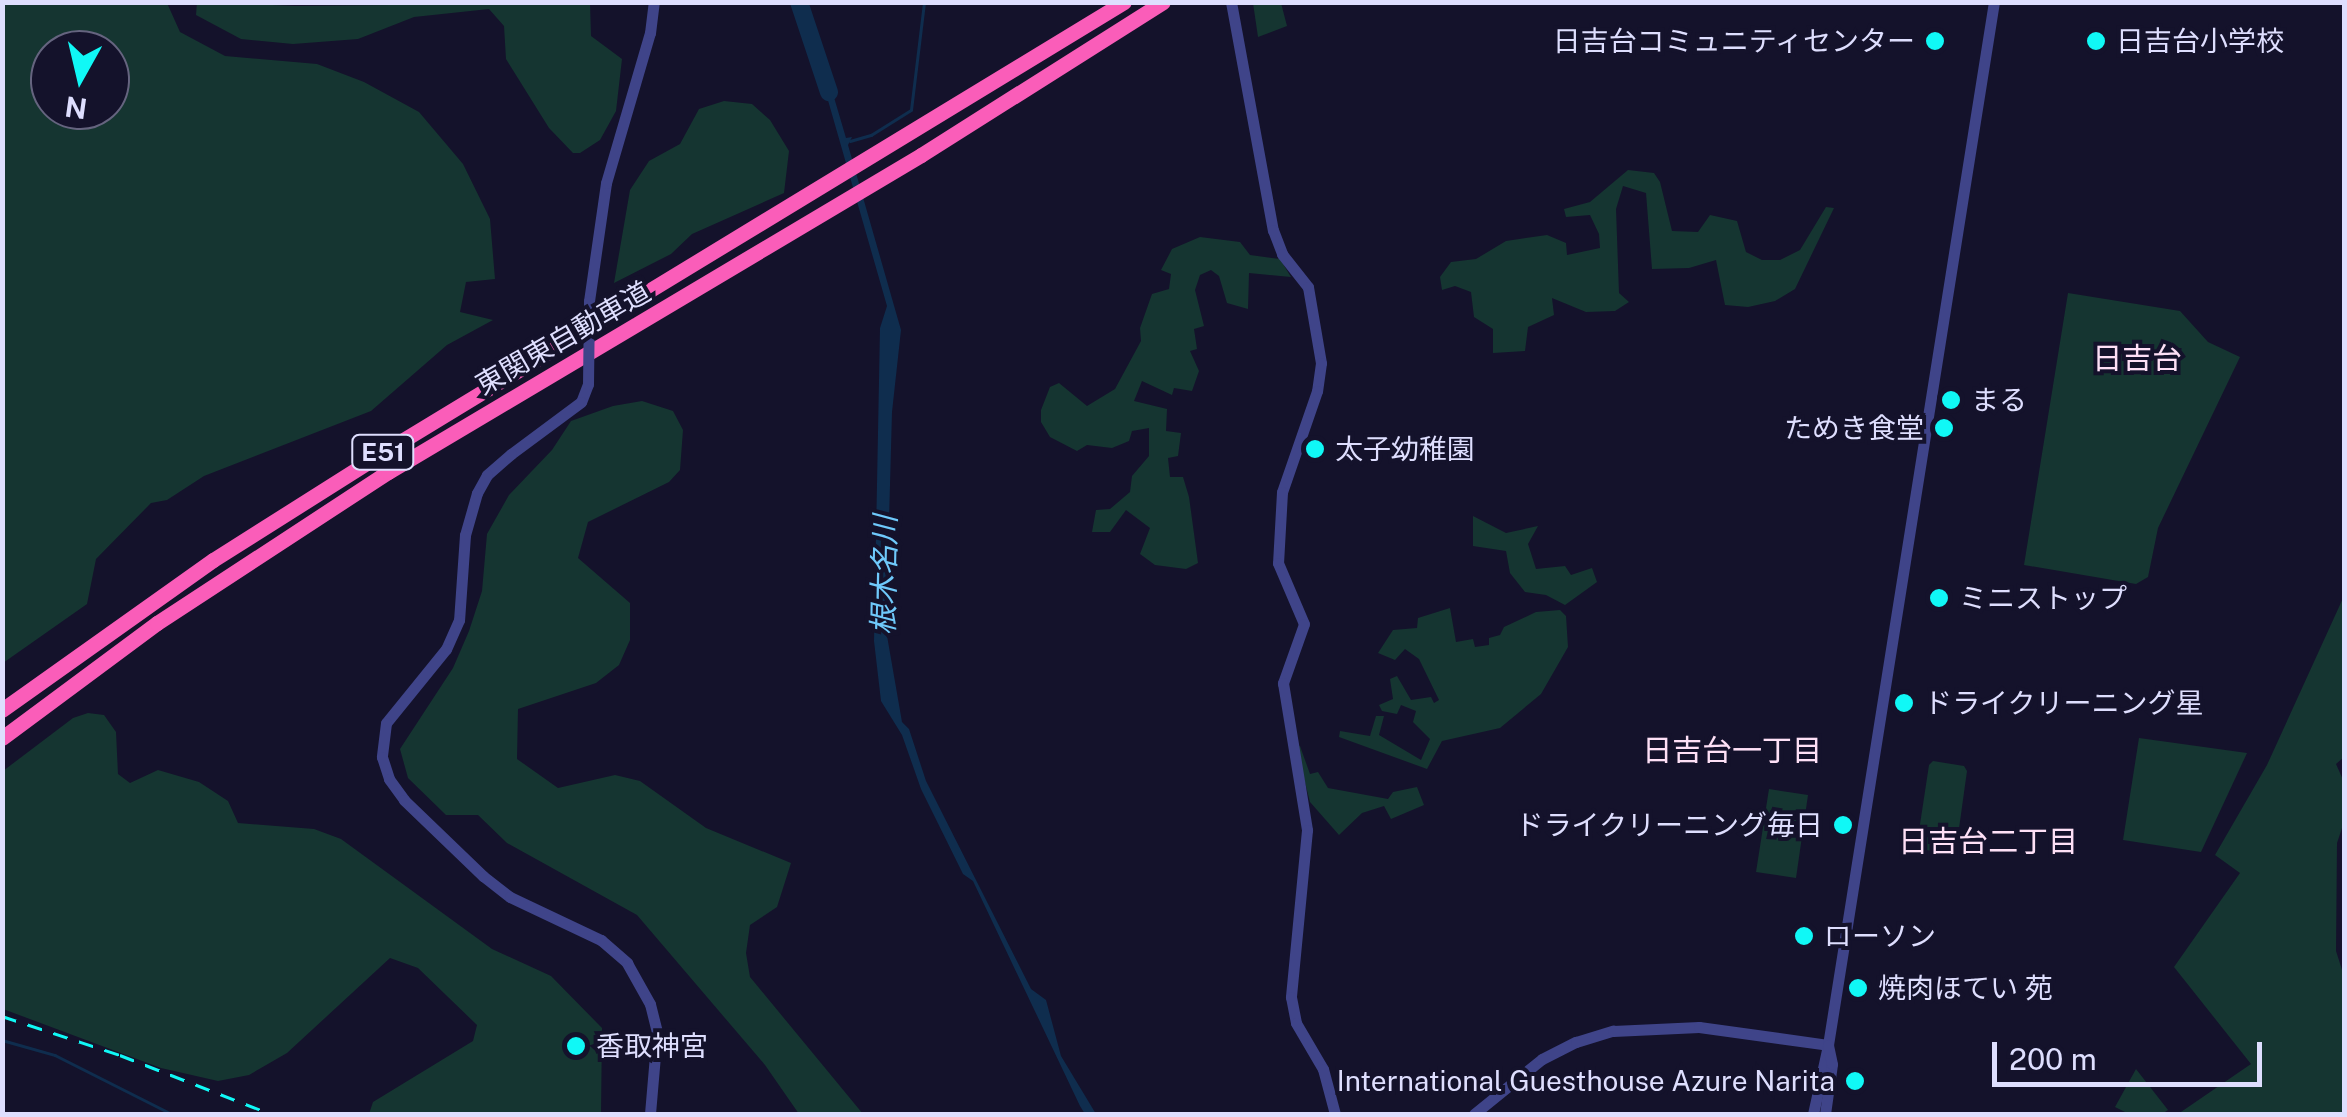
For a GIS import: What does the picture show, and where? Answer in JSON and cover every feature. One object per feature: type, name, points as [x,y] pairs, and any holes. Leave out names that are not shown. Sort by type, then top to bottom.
[{"type":"highway","name":"東関東自動車道","points":[[2,710],[230,549],[1124,2]]},
{"type":"highway","name":"東関東自動車道","points":[[2,738],[156,623],[388,472],[775,244],[1162,2]]},
{"type":"street","points":[[650,1114],[657,1032],[650,1004],[627,963],[601,940],[510,897],[483,876],[404,800],[389,780],[382,757],[386,722],[446,649],[459,620],[465,535],[477,493],[487,475],[582,402],[588,384],[589,301],[606,183],[650,33],[654,2]]},
{"type":"street","points":[[1231,2],[1273,230],[1282,254],[1308,287],[1321,363],[1317,392],[1282,492],[1278,564],[1304,624],[1283,683],[1308,830],[1290,998],[1296,1023],[1323,1069],[1335,1114]]},
{"type":"street","points":[[1812,1114],[1828,1046],[1994,2]]},
{"type":"street","points":[[1474,1114],[1542,1060],[1576,1042],[1613,1031],[1699,1027],[1828,1046]]},
{"type":"street","points":[[1825,1114],[1832,1064],[1828,1046]]},
{"type":"green space","points":[[3,2],[167,3],[180,32],[225,56],[317,64],[364,82],[419,112],[463,164],[490,219],[495,279],[466,282],[460,312],[493,320],[447,345],[371,411],[204,476],[167,500],[151,503],[96,559],[87,604],[3,663]]},
{"type":"green space","points":[[197,2],[296,6],[590,3],[591,36],[622,59],[616,111],[600,140],[580,153],[573,153],[549,128],[506,59],[504,26],[489,9],[414,17],[358,39],[293,44],[241,39],[196,15]]},
{"type":"green space","points":[[1253,3],[1281,3],[1287,26],[1258,37]]},
{"type":"green space","points":[[724,101],[752,104],[770,120],[789,151],[784,193],[692,234],[671,254],[614,283],[630,190],[649,161],[680,144],[699,109]]},
{"type":"green space","points":[[1628,170],[1654,173],[1660,182],[1672,231],[1698,232],[1710,215],[1737,221],[1746,252],[1762,260],[1780,260],[1800,250],[1826,207],[1834,208],[1795,289],[1775,301],[1748,307],[1725,305],[1716,260],[1689,268],[1652,269],[1646,193],[1623,186],[1616,209],[1619,293],[1629,302],[1615,311],[1586,312],[1552,298],[1554,315],[1528,327],[1525,351],[1493,353],[1493,329],[1474,317],[1471,292],[1455,286],[1442,290],[1440,277],[1451,262],[1476,259],[1506,241],[1547,235],[1566,243],[1567,255],[1600,248],[1599,234],[1590,215],[1566,217],[1564,209],[1590,202]]},
{"type":"green space","points":[[1200,237],[1240,242],[1250,255],[1280,259],[1291,277],[1249,273],[1248,309],[1227,303],[1219,276],[1211,270],[1200,275],[1195,290],[1204,326],[1194,329],[1197,349],[1190,351],[1199,371],[1192,391],[1174,388],[1172,395],[1142,381],[1134,401],[1167,409],[1166,431],[1181,433],[1178,456],[1168,458],[1170,477],[1183,477],[1189,497],[1198,563],[1186,569],[1155,565],[1140,554],[1150,528],[1126,510],[1110,532],[1092,532],[1096,510],[1110,509],[1130,492],[1132,476],[1149,456],[1149,428],[1132,431],[1129,441],[1112,448],[1087,445],[1077,451],[1050,437],[1041,422],[1041,410],[1050,387],[1059,383],[1087,406],[1115,389],[1141,341],[1140,328],[1152,294],[1169,289],[1171,274],[1161,270],[1172,249]]},
{"type":"green space","points":[[2068,293],[2180,311],[2208,342],[2240,357],[2158,528],[2148,577],[2136,584],[2024,565]]},
{"type":"green space","points":[[642,401],[673,411],[683,430],[680,470],[669,482],[588,522],[578,558],[630,603],[630,640],[619,665],[596,683],[518,709],[517,759],[558,788],[615,775],[640,781],[706,828],[791,863],[777,907],[750,925],[746,953],[750,977],[863,1114],[799,1114],[765,1065],[637,915],[507,843],[478,815],[446,815],[408,778],[400,749],[453,668],[469,631],[482,591],[487,534],[509,495],[552,450],[571,421],[613,406]]},
{"type":"green space","points":[[1473,516],[1506,533],[1538,526],[1528,544],[1536,569],[1565,566],[1571,575],[1592,568],[1597,582],[1565,605],[1546,595],[1525,592],[1510,573],[1506,551],[1473,546]]},
{"type":"green space","points":[[2344,596],[2344,757],[2336,764],[2344,782],[2344,822],[2337,843],[2336,951],[2344,976],[2344,1114],[2178,1114],[2251,1064],[2174,967],[2240,873],[2215,855],[2267,765]]},
{"type":"green space","points":[[1450,608],[1456,642],[1473,639],[1475,647],[1489,645],[1489,638],[1500,635],[1504,627],[1536,612],[1560,610],[1566,616],[1568,647],[1541,694],[1500,728],[1442,741],[1427,769],[1339,737],[1340,731],[1370,736],[1376,716],[1384,716],[1379,735],[1421,760],[1430,739],[1413,722],[1416,711],[1401,705],[1397,714],[1382,711],[1379,705],[1393,699],[1390,679],[1397,676],[1411,700],[1439,700],[1419,659],[1405,649],[1395,660],[1378,653],[1393,630],[1417,628],[1418,618]]},
{"type":"green space","points":[[88,713],[104,715],[116,732],[118,774],[130,783],[158,770],[199,782],[228,801],[238,823],[314,829],[341,839],[492,949],[551,976],[602,1028],[601,1114],[369,1114],[373,1102],[473,1041],[477,1025],[418,968],[390,958],[287,1053],[249,1075],[218,1081],[161,1068],[3,1009],[3,771],[73,718]]},
{"type":"green space","points":[[2139,738],[2247,753],[2201,852],[2123,840]]},
{"type":"green space","points":[[1300,746],[1310,774],[1318,772],[1328,788],[1388,799],[1393,792],[1417,787],[1424,805],[1391,819],[1384,806],[1362,813],[1339,835],[1310,802],[1296,747]]},
{"type":"green space","points":[[1933,761],[1964,766],[1967,771],[1956,850],[1951,854],[1920,849],[1917,844],[1929,765]]},
{"type":"green space","points":[[1769,789],[1808,795],[1796,878],[1756,872]]},
{"type":"green space","points":[[2136,1069],[2168,1110],[2162,1114],[2129,1114],[2115,1107]]},
{"type":"water","points":[[819,69],[828,77],[846,138],[852,137],[848,145],[901,330],[892,412],[886,630],[902,722],[909,729],[926,781],[1031,989],[1046,1000],[1061,1056],[1096,1114],[1085,1114],[1080,1106],[973,881],[963,874],[921,789],[902,735],[881,701],[874,641],[880,328],[887,306]]},
{"type":"waterway","name":"根木名川","points":[[799,2],[829,92]]},
{"type":"waterway","points":[[850,141],[871,135],[911,110],[924,2]]},
{"type":"waterway","points":[[2,1040],[55,1055],[172,1114]]},
{"type":"railway","points":[[2,1016],[120,1055],[271,1114]]},
{"type":"place","name":"日吉台コミュニティセンター","points":[[1935,41]]},
{"type":"place","name":"日吉台小学校","points":[[2096,41]]},
{"type":"place","name":"まる","points":[[1951,400]]},
{"type":"place","name":"ためき食堂","points":[[1944,428]]},
{"type":"place","name":"太子幼稚園","points":[[1315,449]]},
{"type":"place","name":"ミニストップ","points":[[1939,598]]},
{"type":"place","name":"ドライクリーニング星","points":[[1904,703]]},
{"type":"place","name":"ドライクリーニング毎日","points":[[1843,825]]},
{"type":"place","name":"ローソン","points":[[1804,936]]},
{"type":"place","name":"焼肉ほてい 苑","points":[[1858,988]]},
{"type":"place","name":"香取神宮","points":[[576,1046]]},
{"type":"place","name":"International Guesthouse Azure Narita","points":[[1855,1081]]},
{"type":"district","name":"日吉台","points":[[2137,358]]},
{"type":"district","name":"日吉台一丁目","points":[[1732,750]]},
{"type":"district","name":"日吉台二丁目","points":[[1988,841]]}]
